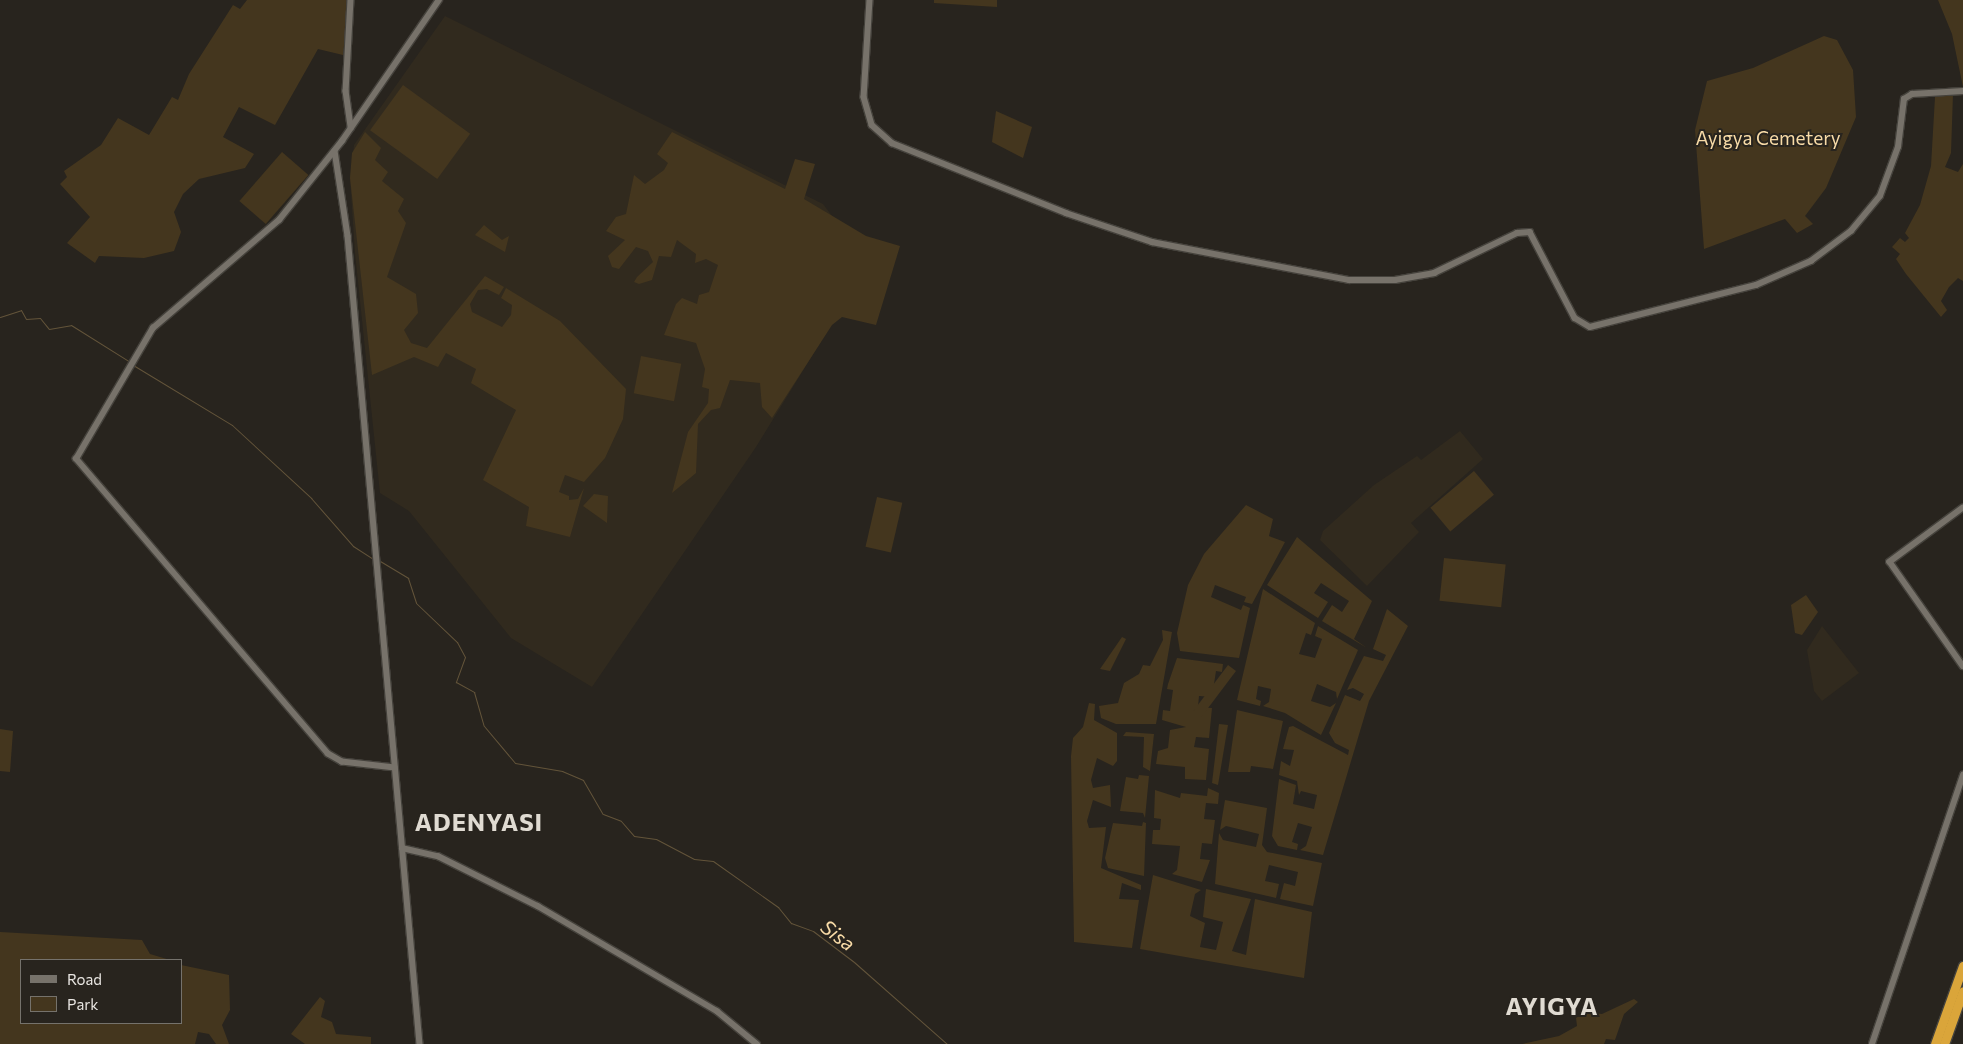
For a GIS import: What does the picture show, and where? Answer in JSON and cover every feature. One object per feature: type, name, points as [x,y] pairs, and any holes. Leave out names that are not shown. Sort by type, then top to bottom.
[{"type":"highway","points":[[1935,1044],[1963,966]]},
{"type":"highway","points":[[1944,1044],[1963,991]]},
{"type":"street","points":[[350,0],[346,91],[351,128]]},
{"type":"street","points":[[395,768],[342,762],[328,754],[76,459],[132,358],[176,305],[267,234],[335,151],[439,0]]},
{"type":"street","points":[[870,0],[864,97],[872,125],[892,143],[1066,213],[1152,242],[1349,280],[1395,280],[1434,273],[1517,233],[1530,232],[1575,318],[1590,327],[1756,285],[1811,260],[1851,231],[1880,196],[1898,147],[1904,99],[1912,94],[1963,91]]},
{"type":"street","points":[[335,151],[348,236],[420,1044]]},
{"type":"street","points":[[1963,508],[1890,562],[1963,666]]},
{"type":"street","points":[[1872,1044],[1963,775]]},
{"type":"street","points":[[402,848],[438,856],[538,906],[717,1011],[757,1044]]},
{"type":"shaded area","points":[[445,16],[823,204],[835,220],[836,317],[756,447],[592,687],[511,638],[409,511],[380,493],[355,253],[350,178],[354,145]]},
{"type":"shaded area","points":[[1460,431],[1483,459],[1411,523],[1419,532],[1367,586],[1320,540],[1323,531],[1374,485],[1417,456],[1421,460]]},
{"type":"shaded area","points":[[1822,626],[1859,673],[1822,701],[1814,691],[1807,650]]},
{"type":"green space","points":[[247,0],[349,0],[343,55],[318,49],[275,125],[239,107],[223,137],[254,154],[245,168],[199,179],[183,194],[174,212],[181,232],[174,251],[144,258],[99,256],[95,263],[67,243],[90,217],[60,184],[67,177],[64,171],[101,145],[118,118],[149,135],[172,97],[178,100],[189,74],[233,5],[240,9]]},
{"type":"green space","points":[[934,0],[997,0],[997,7],[934,3]]},
{"type":"green space","points":[[1938,0],[1963,0],[1963,87],[1952,34]]},
{"type":"green space","name":"Ayigya Cemetery","points":[[1824,36],[1837,40],[1853,70],[1856,117],[1826,188],[1805,216],[1813,224],[1797,233],[1785,219],[1704,249],[1695,130],[1707,81],[1753,68]]},
{"type":"green space","points":[[403,85],[470,134],[437,179],[370,130]]},
{"type":"green space","points":[[1953,94],[1951,153],[1945,167],[1958,172],[1963,164],[1963,281],[1958,278],[1949,287],[1941,301],[1947,310],[1941,317],[1906,274],[1896,259],[1900,254],[1892,247],[1900,238],[1905,242],[1909,238],[1905,233],[1920,205],[1931,166],[1935,97]]},
{"type":"green space","points":[[996,111],[1032,127],[1023,158],[992,142]]},
{"type":"green space","points":[[365,132],[381,148],[375,160],[388,172],[382,181],[404,199],[398,211],[406,223],[387,277],[416,294],[418,313],[404,330],[411,343],[427,348],[485,276],[504,287],[499,295],[487,289],[478,290],[470,304],[472,312],[502,327],[511,315],[512,305],[501,298],[506,288],[560,321],[626,389],[623,419],[605,458],[584,482],[565,475],[559,492],[569,496],[569,500],[578,499],[584,488],[570,537],[526,526],[529,507],[483,480],[516,410],[471,383],[476,369],[446,353],[438,367],[414,357],[372,375],[350,178],[352,153]]},
{"type":"green space","points":[[672,132],[785,189],[795,159],[815,164],[804,199],[866,236],[900,246],[876,325],[842,317],[832,325],[772,418],[762,407],[760,383],[730,380],[720,408],[711,410],[698,424],[696,473],[672,493],[688,432],[708,403],[709,389],[702,387],[705,369],[696,343],[664,335],[676,304],[682,298],[697,304],[699,295],[709,292],[718,265],[706,259],[695,263],[696,254],[677,240],[671,257],[659,256],[652,280],[639,284],[634,282],[637,277],[653,262],[648,251],[636,247],[619,269],[612,267],[608,256],[625,240],[606,231],[616,217],[626,214],[634,175],[645,184],[664,170],[668,163],[657,154]]},
{"type":"green space","points":[[282,152],[308,175],[266,224],[239,201]]},
{"type":"green space","points":[[484,225],[502,240],[509,236],[505,252],[475,235]]},
{"type":"green space","points":[[641,356],[681,364],[674,401],[634,393]]},
{"type":"green space","points":[[1474,471],[1494,495],[1450,531],[1430,508]]},
{"type":"green space","points":[[594,494],[608,496],[607,523],[583,506]]},
{"type":"green space","points":[[877,497],[902,503],[891,553],[866,547]]},
{"type":"green space","points":[[1246,505],[1273,519],[1269,536],[1285,542],[1252,604],[1244,602],[1246,597],[1215,585],[1211,597],[1241,610],[1243,605],[1250,608],[1239,658],[1180,651],[1177,633],[1188,585],[1204,554]]},
{"type":"green space","points":[[1297,537],[1372,601],[1354,639],[1367,648],[1322,621],[1332,605],[1342,612],[1349,601],[1321,583],[1314,593],[1328,602],[1318,618],[1267,585]]},
{"type":"green space","points":[[1444,558],[1506,564],[1501,607],[1440,601]]},
{"type":"green space","points":[[1263,589],[1315,623],[1311,635],[1306,633],[1299,654],[1315,658],[1322,639],[1315,636],[1318,626],[1358,650],[1337,699],[1336,692],[1317,684],[1311,701],[1330,707],[1336,703],[1321,735],[1285,713],[1263,706],[1269,702],[1271,689],[1258,686],[1256,699],[1261,701],[1260,706],[1237,700]]},
{"type":"green space","points":[[1806,595],[1818,612],[1802,635],[1795,633],[1791,605]]},
{"type":"green space","points":[[1387,609],[1408,626],[1369,701],[1323,855],[1300,850],[1306,846],[1312,827],[1298,823],[1292,842],[1298,844],[1297,850],[1278,846],[1272,836],[1279,779],[1296,785],[1293,804],[1314,809],[1317,795],[1301,791],[1299,795],[1297,781],[1279,775],[1281,761],[1290,766],[1294,750],[1283,749],[1289,727],[1293,726],[1348,755],[1349,750],[1335,743],[1329,733],[1345,695],[1360,701],[1364,694],[1353,688],[1347,690],[1364,656],[1383,661],[1386,655],[1373,649]]},
{"type":"green space","points":[[1162,630],[1172,632],[1156,724],[1116,724],[1101,718],[1099,706],[1118,703],[1124,683],[1139,674],[1143,665],[1150,666],[1163,640]]},
{"type":"green space","points":[[1122,637],[1126,639],[1110,671],[1100,669]]},
{"type":"green space","points":[[1177,658],[1223,664],[1222,672],[1216,671],[1212,697],[1199,696],[1198,707],[1212,708],[1209,738],[1196,737],[1194,747],[1209,749],[1206,780],[1185,779],[1185,767],[1156,764],[1158,751],[1168,748],[1170,730],[1186,727],[1162,720],[1163,710],[1170,711],[1173,690],[1167,689]]},
{"type":"green space","points":[[1228,665],[1236,671],[1202,717],[1194,711]]},
{"type":"green space","points":[[1089,703],[1095,704],[1094,720],[1117,733],[1117,761],[1113,766],[1097,758],[1091,780],[1093,788],[1110,785],[1111,807],[1093,800],[1087,821],[1089,828],[1106,827],[1101,868],[1141,885],[1141,890],[1122,883],[1119,899],[1139,900],[1132,948],[1074,942],[1071,756],[1073,738],[1083,727]]},
{"type":"green space","points":[[1237,710],[1283,721],[1273,769],[1251,766],[1250,772],[1228,772]]},
{"type":"green space","points":[[1219,724],[1228,725],[1218,785],[1212,783]]},
{"type":"green space","points":[[0,729],[13,731],[10,772],[0,771]]},
{"type":"green space","points":[[1126,732],[1154,734],[1150,771],[1143,767],[1144,737],[1123,736]]},
{"type":"green space","points":[[1139,775],[1149,776],[1145,818],[1143,813],[1120,811],[1126,777],[1138,779]]},
{"type":"green space","points":[[1208,788],[1219,793],[1218,804],[1206,803],[1204,819],[1215,820],[1212,844],[1202,843],[1200,859],[1210,860],[1202,882],[1172,874],[1177,870],[1180,846],[1152,844],[1153,830],[1160,830],[1161,819],[1154,818],[1155,790],[1180,798],[1181,793],[1207,796]]},
{"type":"green space","points":[[1225,800],[1267,808],[1262,845],[1267,852],[1322,863],[1313,906],[1280,899],[1284,883],[1295,886],[1298,872],[1269,865],[1265,881],[1279,884],[1276,898],[1215,884],[1219,833],[1223,840],[1256,847],[1259,834],[1226,826],[1220,830]]},
{"type":"green space","points":[[1143,822],[1146,823],[1144,876],[1108,868],[1105,858],[1113,823],[1142,826]]},
{"type":"green space","points":[[1153,875],[1201,890],[1195,894],[1190,916],[1205,923],[1200,947],[1216,950],[1223,922],[1203,917],[1206,889],[1251,899],[1232,951],[1246,955],[1255,899],[1312,912],[1304,978],[1140,949]]},
{"type":"green space","points":[[0,932],[142,940],[150,954],[167,959],[20,959],[20,1024],[182,1024],[182,965],[229,975],[230,1010],[222,1025],[229,1044],[216,1044],[209,1034],[198,1032],[195,1044],[0,1044]]},
{"type":"green space","points":[[320,997],[325,1001],[321,1017],[332,1022],[336,1034],[371,1037],[371,1044],[305,1044],[291,1034]]},
{"type":"green space","points":[[1634,999],[1638,1002],[1624,1014],[1615,1040],[1606,1039],[1604,1044],[1522,1044],[1559,1036],[1577,1026],[1576,1018],[1585,1012],[1602,1014]]},
{"type":"waterway","points":[[0,317],[21,310],[26,319],[40,318],[49,329],[71,325],[130,362]]},
{"type":"waterway","points":[[133,365],[232,425],[311,498],[353,546],[376,561]]},
{"type":"waterway","name":"Sisa","points":[[380,561],[408,578],[416,603],[457,642],[465,657],[456,682],[474,692],[484,726],[515,763],[562,771],[583,780],[603,814],[621,821],[634,836],[656,839],[694,859],[713,861],[778,907],[791,923],[813,931],[854,962],[947,1044]]},
{"type":"district","name":"ADENYASI","points":[[479,822]]},
{"type":"district","name":"AYIGYA","points":[[1552,1006]]}]
